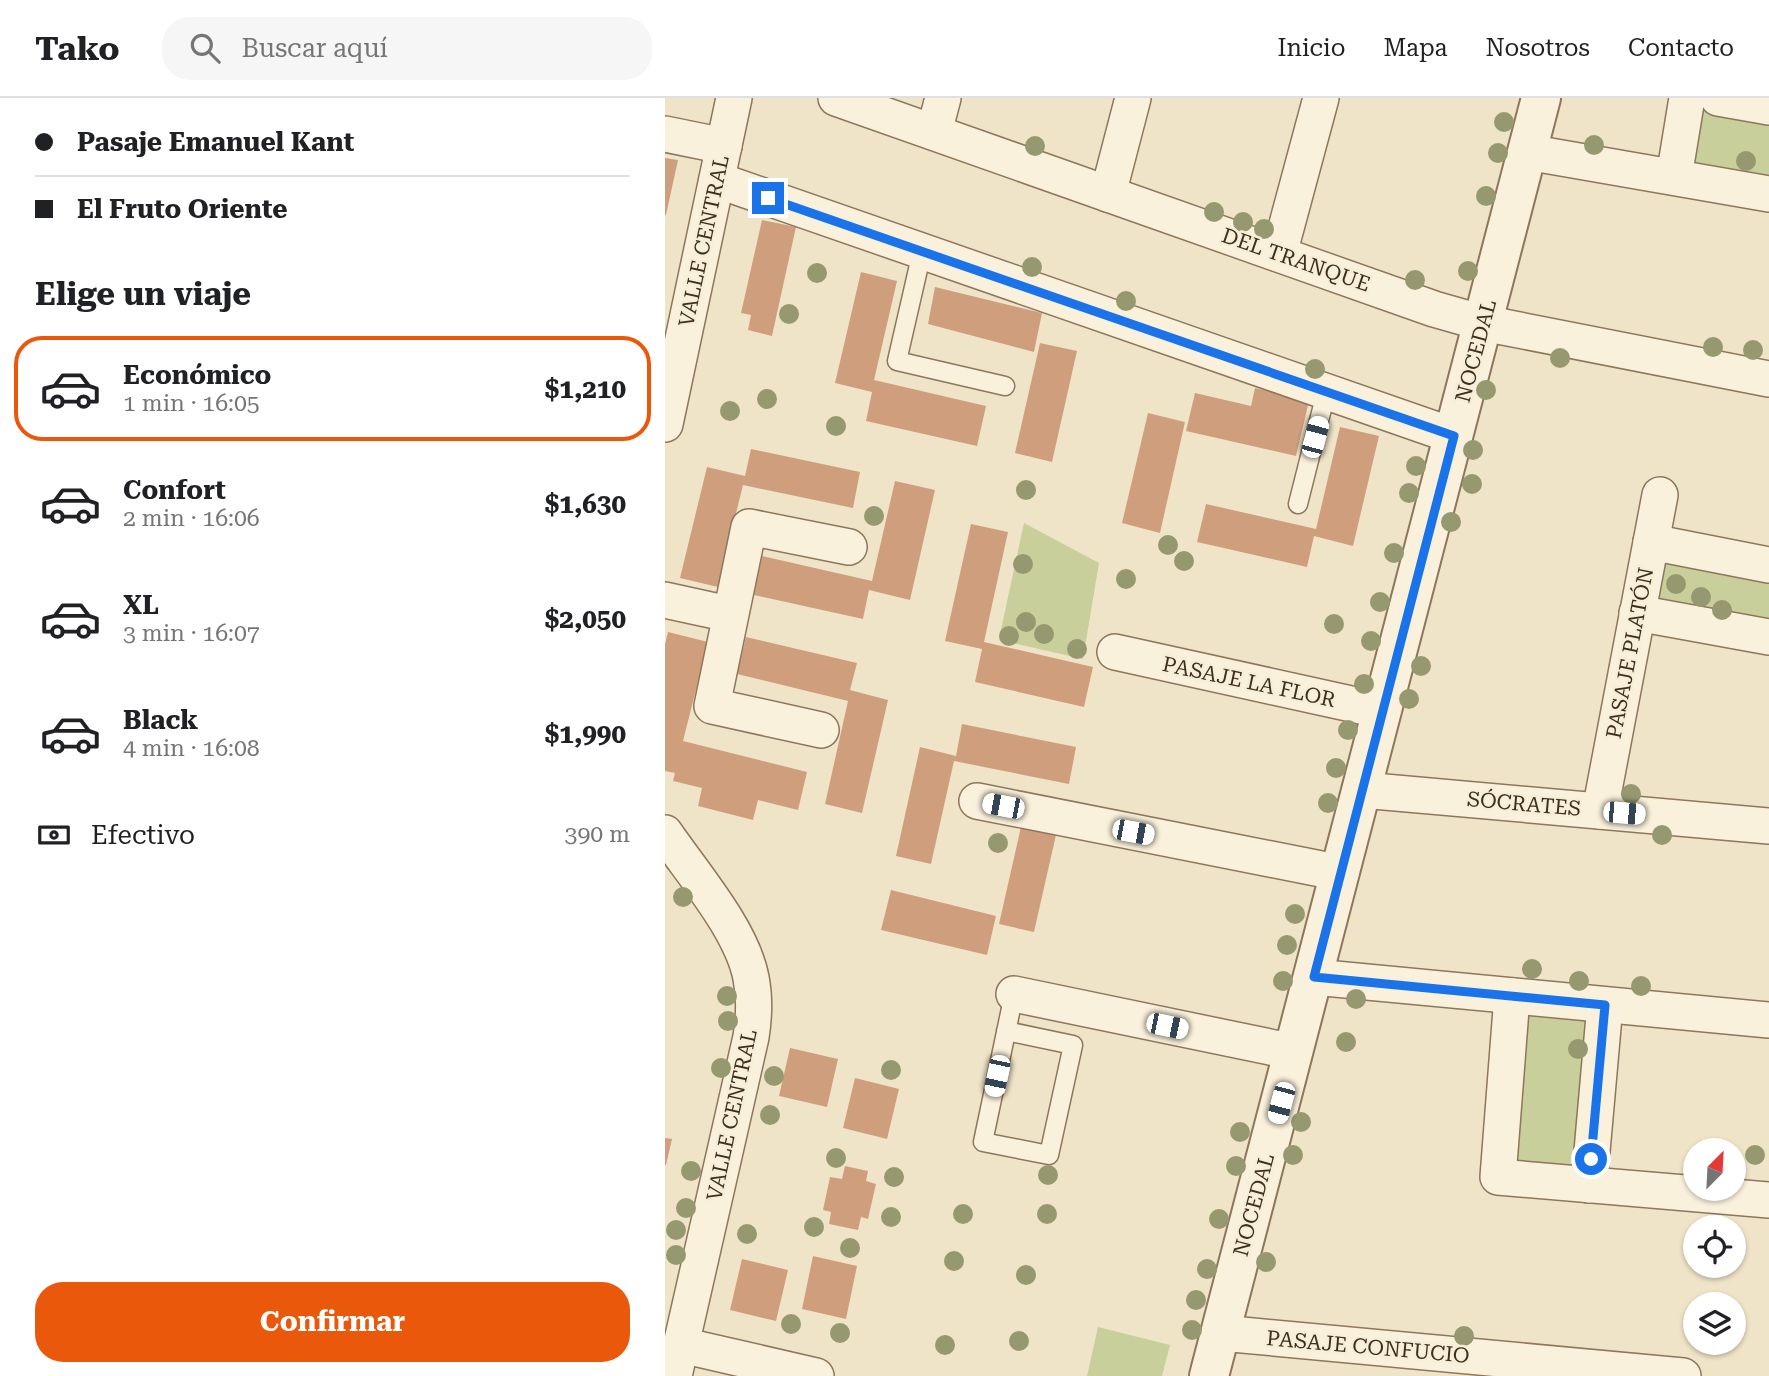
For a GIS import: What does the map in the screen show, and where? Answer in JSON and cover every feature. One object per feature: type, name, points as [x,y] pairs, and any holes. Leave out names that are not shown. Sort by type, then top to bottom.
[{"type":"street","name":"VALLE CENTRAL","points":[[665,424],[734,98]]},
{"type":"street","name":"DEL TRANQUE","points":[[836,98],[1434,309],[1483,323],[1769,379]]},
{"type":"street","points":[[934,132],[943,98]]},
{"type":"street","points":[[1108,194],[1133,98]]},
{"type":"street","points":[[1279,254],[1321,98]]},
{"type":"street","name":"NOCEDAL","points":[[1209,1376],[1541,98]]},
{"type":"street","points":[[1674,177],[1687,98]]},
{"type":"street","points":[[1718,98],[1769,107]]},
{"type":"street","points":[[665,134],[724,146]]},
{"type":"street","points":[[1527,152],[1769,194]]},
{"type":"street","points":[[717,180],[1454,436]]},
{"type":"street","name":"PASAJE PLATÓN","points":[[1600,811],[1660,495]]},
{"type":"street","points":[[821,730],[712,706],[749,527],[849,547]]},
{"type":"street","points":[[1651,542],[1769,565]]},
{"type":"street","points":[[665,600],[729,614]]},
{"type":"street","points":[[1637,613],[1769,637]]},
{"type":"street","name":"PASAJE LA FLOR","points":[[1115,652],[1383,711]]},
{"type":"street","name":"SÓCRATES","points":[[1362,790],[1769,826]]},
{"type":"street","points":[[977,801],[1341,873]]},
{"type":"street","name":"VALLE CENTRAL","points":[[665,833],[736,937],[746,961],[754,998],[751,1037],[677,1360]]},
{"type":"street","points":[[1314,977],[1769,1020]]},
{"type":"street","points":[[1014,994],[1294,1052]]},
{"type":"street","points":[[1512,996],[1498,1177],[1769,1200]]},
{"type":"street","points":[[1589,1185],[1605,1005]]},
{"type":"street","name":"PASAJE CONFUCIO","points":[[1221,1333],[1424,1364],[1683,1376]]},
{"type":"street","points":[[677,1360],[816,1376]]},
{"type":"lane","points":[[922,252],[897,361],[1005,386]]},
{"type":"lane","points":[[1298,504],[1326,393]]},
{"type":"lane","points":[[1006,1031],[1073,1045],[1049,1155],[983,1142],[1006,1031],[1014,994]]},
{"type":"green space","points":[[1695,107],[1769,122],[1769,181],[1684,165]]},
{"type":"green space","points":[[1024,523],[1099,563],[1083,659],[1004,641],[1000,634]]},
{"type":"green space","points":[[1660,552],[1769,573],[1769,629],[1649,608]]},
{"type":"green space","points":[[1519,1007],[1584,1012],[1592,1025],[1580,1165],[1571,1174],[1507,1169]]},
{"type":"green space","points":[[1098,1327],[1170,1345],[1162,1376],[1087,1376]]},
{"type":"building","points":[[665,158],[678,160],[666,215],[665,215]]},
{"type":"building","points":[[762,220],[796,227],[772,336],[748,330],[751,315],[741,313]]},
{"type":"building","points":[[861,272],[897,281],[874,380],[986,406],[977,446],[866,421],[872,392],[835,383]]},
{"type":"building","points":[[935,287],[1042,313],[1034,352],[928,324]]},
{"type":"building","points":[[1040,343],[1077,351],[1052,462],[1015,453]]},
{"type":"building","points":[[1255,388],[1309,401],[1296,456],[1186,431],[1195,393],[1251,406]]},
{"type":"building","points":[[1148,413],[1185,422],[1160,533],[1122,523]]},
{"type":"building","points":[[1340,427],[1379,436],[1353,546],[1314,536],[1307,567],[1197,542],[1206,504],[1316,529]]},
{"type":"building","points":[[751,449],[860,472],[853,508],[743,485],[718,587],[680,578],[707,467],[745,476]]},
{"type":"building","points":[[895,481],[935,490],[910,600],[869,590],[863,619],[754,595],[762,556],[872,581]]},
{"type":"building","points":[[971,524],[1008,532],[984,642],[1093,667],[1084,707],[975,682],[982,649],[945,641]]},
{"type":"building","points":[[668,632],[708,642],[683,741],[807,772],[798,810],[758,800],[753,820],[698,806],[702,788],[673,781],[675,773],[665,771],[665,644]]},
{"type":"building","points":[[746,637],[857,663],[850,690],[888,700],[862,813],[825,804],[848,701],[737,674]]},
{"type":"building","points":[[962,724],[1076,747],[1069,784],[954,761],[931,864],[896,856],[920,747],[956,756]]},
{"type":"building","points":[[1023,818],[1058,826],[1034,932],[999,924]]},
{"type":"building","points":[[891,890],[996,916],[987,955],[881,930]]},
{"type":"building","points":[[790,1048],[838,1059],[827,1107],[779,1096]]},
{"type":"building","points":[[855,1078],[899,1089],[887,1139],[843,1128]]},
{"type":"building","points":[[665,1138],[672,1139],[666,1165],[665,1165]]},
{"type":"building","points":[[845,1166],[868,1171],[866,1181],[876,1184],[868,1219],[861,1217],[858,1230],[829,1224],[831,1212],[823,1210],[830,1177],[842,1179]]},
{"type":"building","points":[[813,1256],[857,1266],[846,1319],[802,1309]]},
{"type":"building","points":[[742,1259],[788,1270],[776,1321],[730,1310]]},
{"type":"route","points":[[768,198],[1454,436],[1314,977],[1605,1005],[1591,1159]]}]
